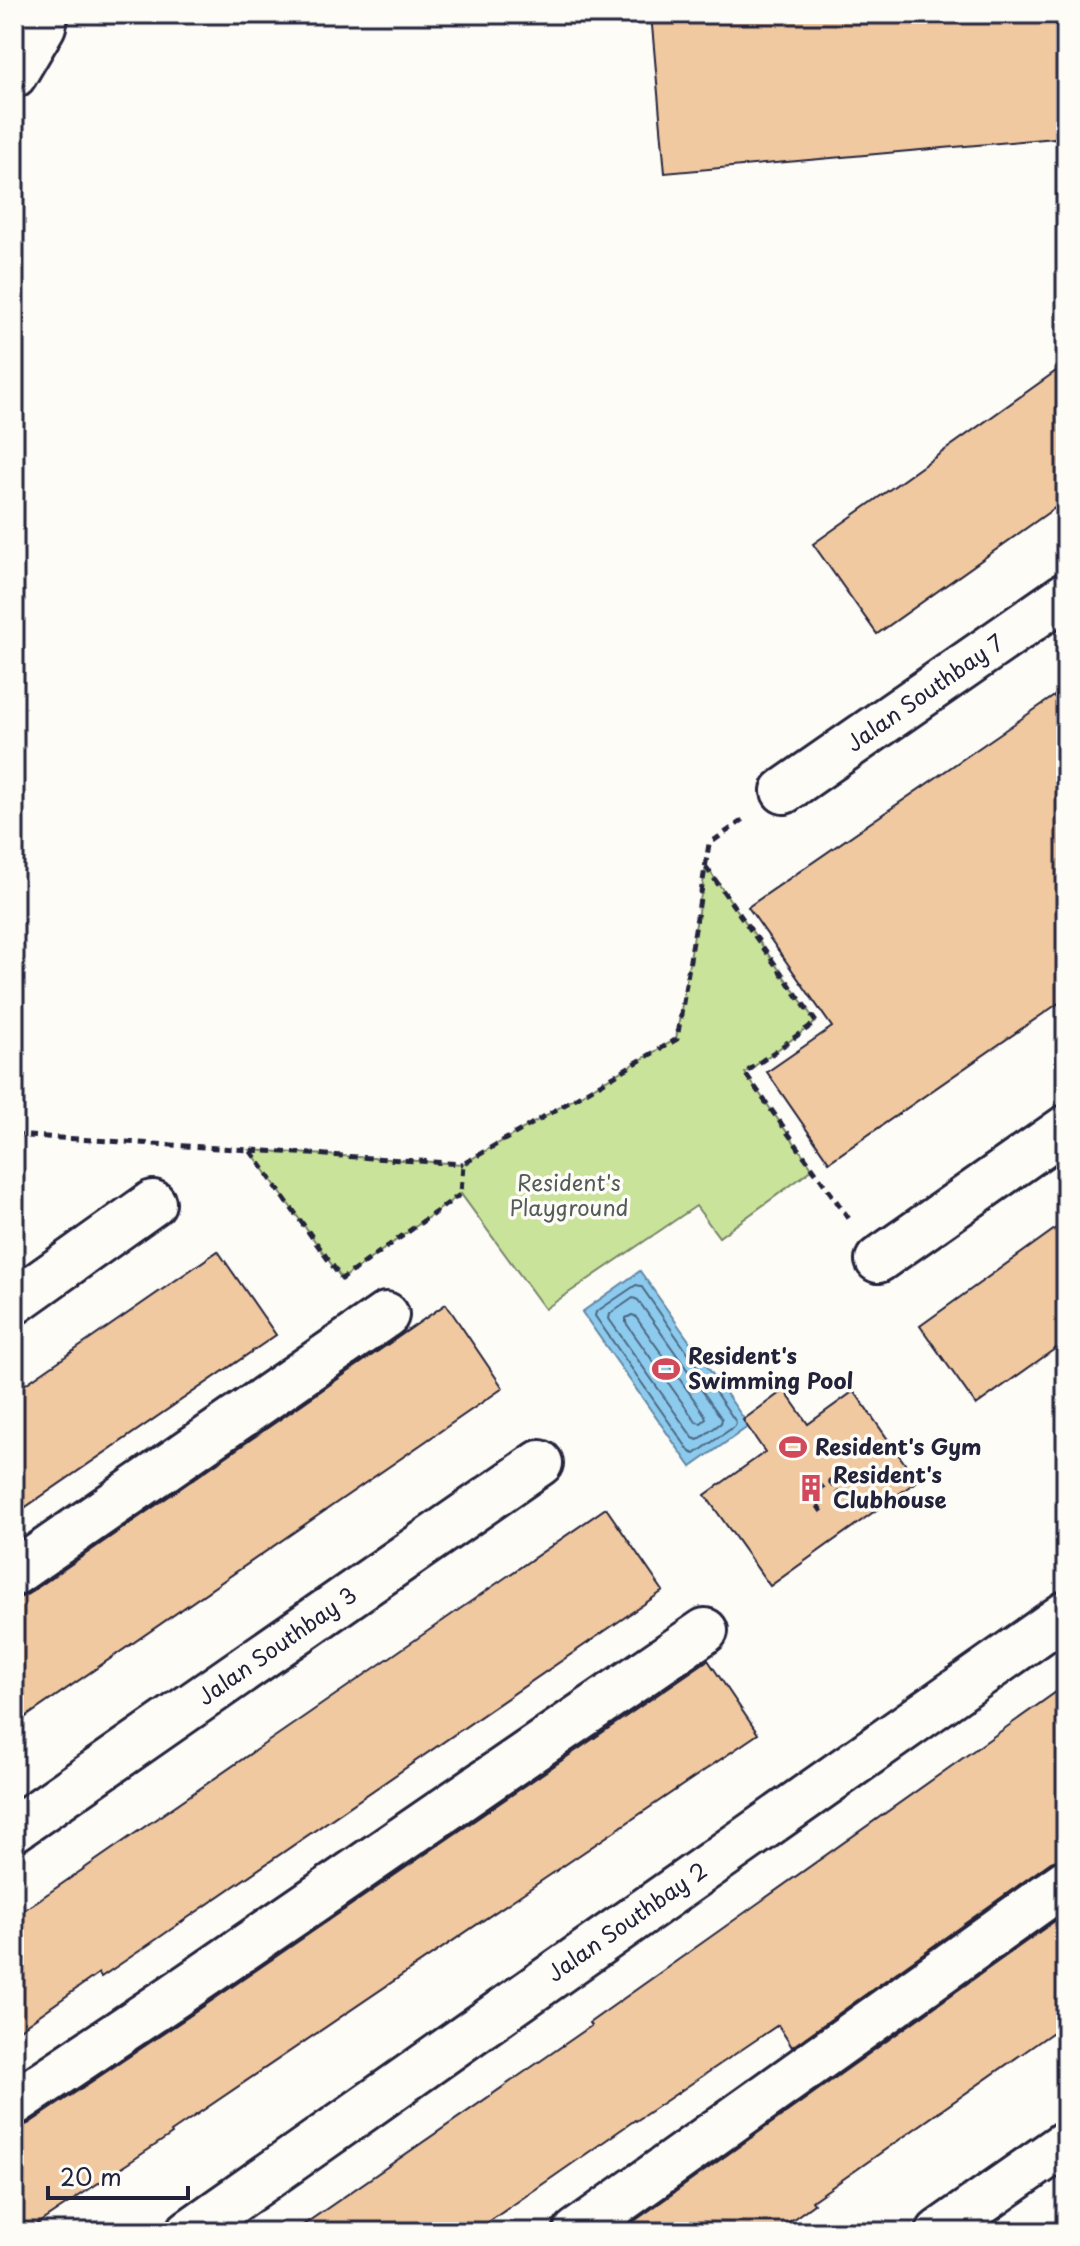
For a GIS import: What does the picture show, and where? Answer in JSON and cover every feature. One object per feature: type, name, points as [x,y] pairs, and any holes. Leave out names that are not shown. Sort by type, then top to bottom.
[{"type":"street","points":[[14,75],[43,26],[46,14]]},
{"type":"street","name":"Jalan Southbay 7","points":[[784,791],[1066,595]]},
{"type":"street","points":[[878,1260],[1066,1128]]},
{"type":"street","points":[[14,1302],[153,1203]]},
{"type":"street","points":[[14,1573],[386,1315]]},
{"type":"street","name":"Jalan Southbay 3","points":[[14,1829],[540,1463]]},
{"type":"street","name":"Jalan Southbay 2","points":[[189,2232],[1066,1614]]},
{"type":"street","points":[[14,2103],[705,1631]]},
{"type":"street","points":[[576,2232],[1066,1882]]},
{"type":"street","points":[[939,2232],[1066,2143]]},
{"type":"path","points":[[14,1135],[463,1164],[677,1039],[709,844],[784,791]]},
{"type":"path","points":[[706,866],[816,1022],[745,1073],[878,1260]]},
{"type":"path","points":[[250,1150],[342,1279],[461,1194],[463,1164]]},
{"type":"path","points":[[822,1512],[811,1496],[830,1481],[842,1498]]},
{"type":"green space","name":"Resident's Playground","points":[[706,866],[816,1022],[745,1073],[813,1169],[719,1237],[696,1206],[545,1309],[461,1194],[342,1279],[250,1150],[463,1164],[676,1039]]},
{"type":"water","name":"Resident's Swimming Pool","points":[[640,1271],[749,1426],[691,1467],[582,1312]]},
{"type":"building","points":[[651,14],[1066,14],[1066,137],[665,173]]},
{"type":"building","points":[[1066,364],[1066,500],[877,634],[813,544]]},
{"type":"building","points":[[1066,688],[1066,998],[829,1162],[767,1072],[832,1027],[748,907]]},
{"type":"building","points":[[1066,1221],[1066,1341],[976,1405],[920,1326]]},
{"type":"building","points":[[218,1251],[276,1335],[14,1515],[14,1392]]},
{"type":"building","points":[[446,1304],[503,1388],[14,1725],[14,1600],[28,1594]]},
{"type":"building","name":"Resident's Clubhouse","points":[[784,1390],[808,1424],[854,1391],[917,1481],[770,1586],[705,1495],[765,1452],[743,1420]]},
{"type":"building","points":[[606,1508],[663,1591],[141,1950],[101,1977],[99,1973],[14,2033],[14,1917]]},
{"type":"building","points":[[708,1660],[758,1734],[172,2134],[25,2232],[14,2232],[14,2128],[28,2124],[188,2017]]},
{"type":"building","points":[[1066,1685],[1066,1857],[1051,1862],[792,2047],[778,2025],[474,2232],[293,2232],[591,2026],[589,2023]]},
{"type":"building","points":[[1066,1913],[1066,2023],[812,2201],[814,2204],[775,2232],[619,2232]]},
{"type":"place","name":"Resident's Swimming Pool","points":[[666,1369]]},
{"type":"place","name":"Resident's Gym","points":[[793,1447]]},
{"type":"place","name":"Resident's Clubhouse","points":[[811,1488]]}]
